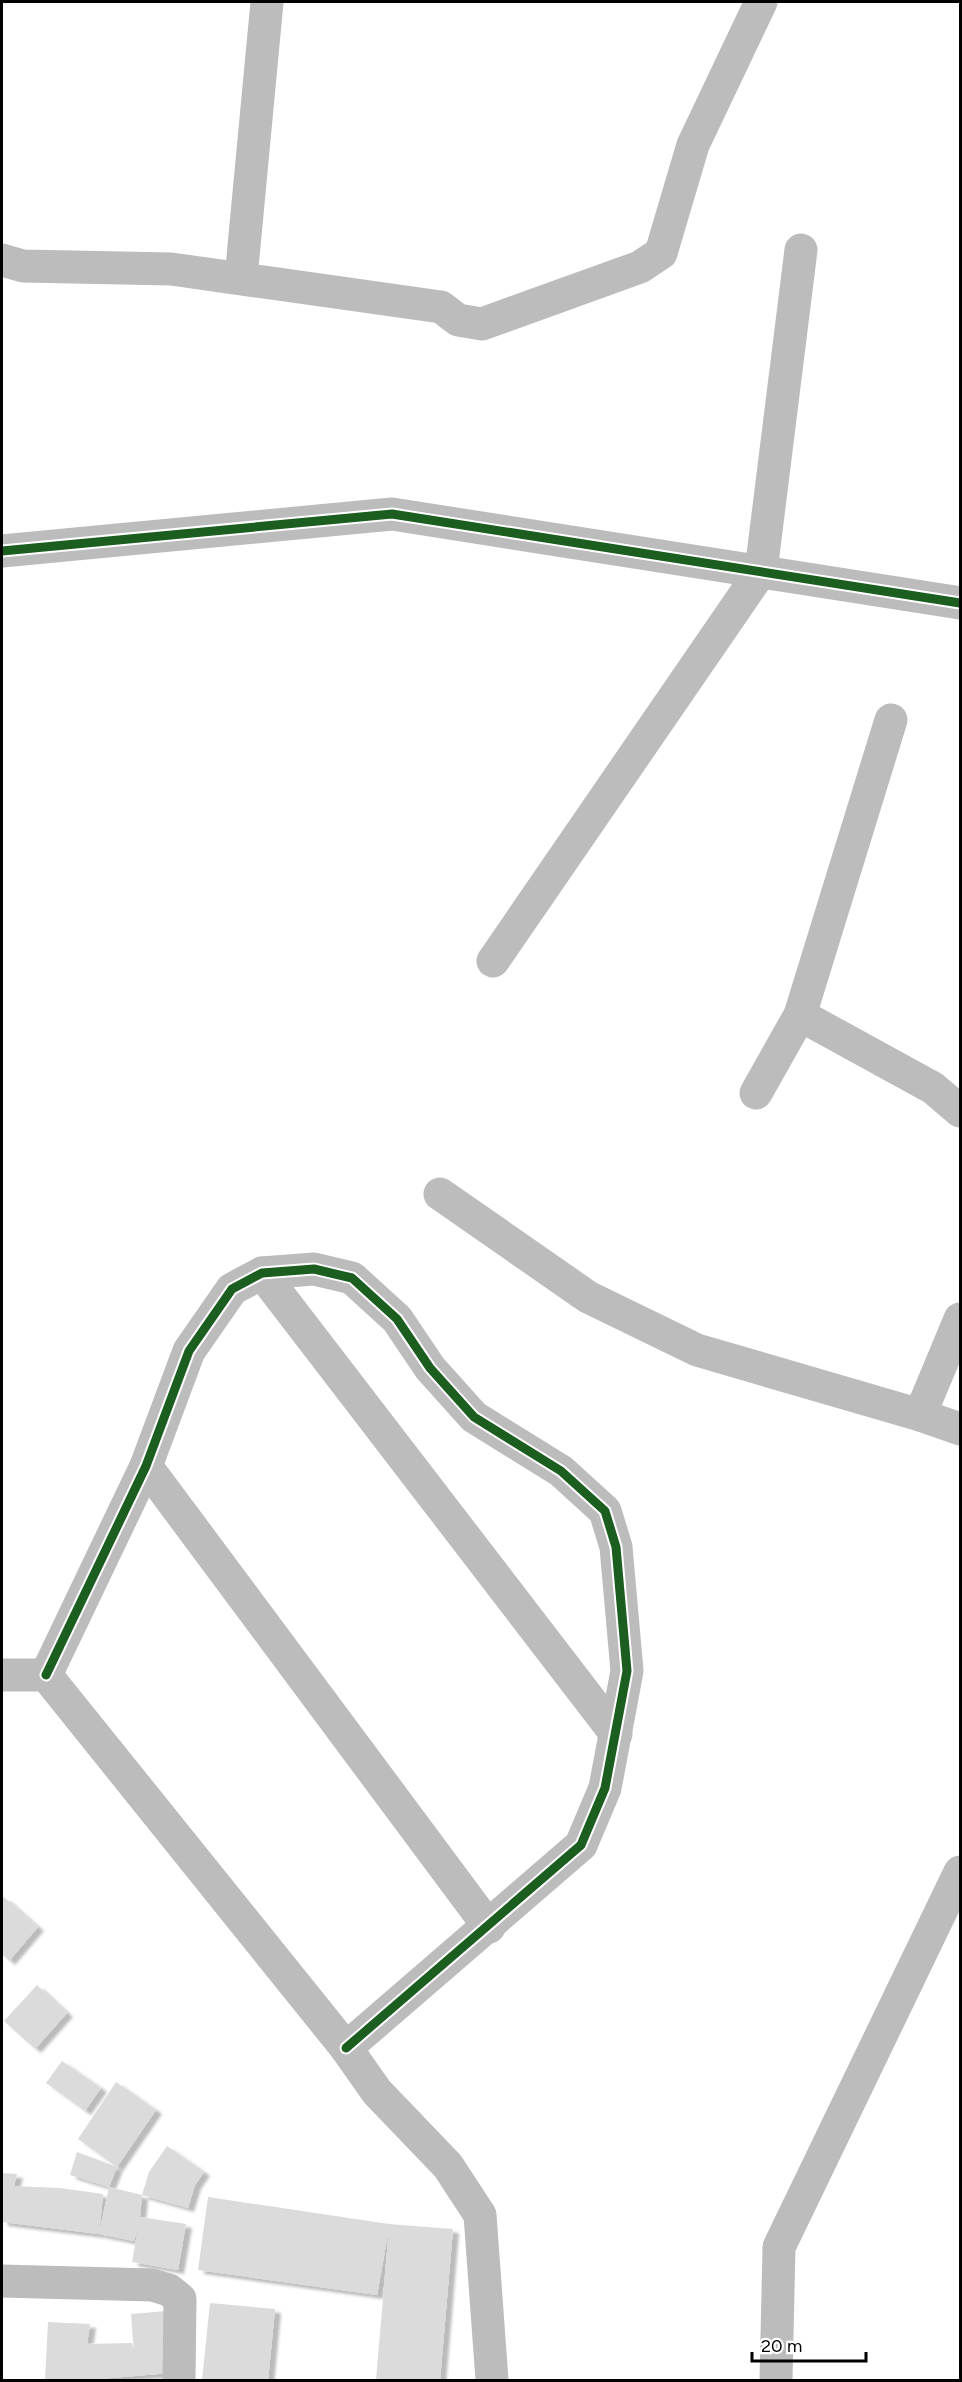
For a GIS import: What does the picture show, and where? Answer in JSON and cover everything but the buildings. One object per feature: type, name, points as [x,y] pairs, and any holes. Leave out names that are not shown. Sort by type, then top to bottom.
[{"type":"street","points":[[241,278],[267,2]]},
{"type":"street","points":[[2,260],[23,266],[171,269],[241,278],[441,307],[458,320],[482,324],[640,267],[661,253],[693,145],[761,2]]},
{"type":"street","points":[[493,961],[761,572],[801,250]]},
{"type":"street","points":[[2,551],[392,513],[960,603]]},
{"type":"street","points":[[756,1093],[800,1015],[891,720]]},
{"type":"street","points":[[800,1015],[933,1088],[960,1111]]},
{"type":"street","points":[[440,1194],[588,1297],[697,1350],[920,1415],[960,1429]]},
{"type":"street","points":[[46,1675],[146,1466],[189,1351],[232,1289],[262,1273],[314,1269],[352,1278],[397,1319],[430,1368],[474,1417],[561,1471],[605,1511],[616,1547],[627,1671],[605,1788],[581,1845],[489,1927],[346,2048]]},
{"type":"street","points":[[262,1273],[616,1734]]},
{"type":"street","points":[[920,1415],[960,1319]]},
{"type":"street","points":[[146,1466],[489,1927]]},
{"type":"street","points":[[2,1675],[46,1675]]},
{"type":"street","points":[[46,1675],[346,2048],[377,2092],[448,2166],[480,2215],[492,2380]]},
{"type":"street","points":[[776,2380],[779,2247],[960,1872]]},
{"type":"street","points":[[2,2281],[152,2285],[169,2290],[180,2299],[179,2380]]},
{"type":"cycle path","points":[[2,551],[392,514],[960,603]]},
{"type":"cycle path","points":[[46,1675],[146,1466],[189,1351],[232,1289],[262,1273],[314,1269],[352,1278],[397,1319],[430,1368],[474,1417],[561,1471],[605,1511],[616,1547],[627,1671],[605,1788],[581,1845],[346,2048]]}]
